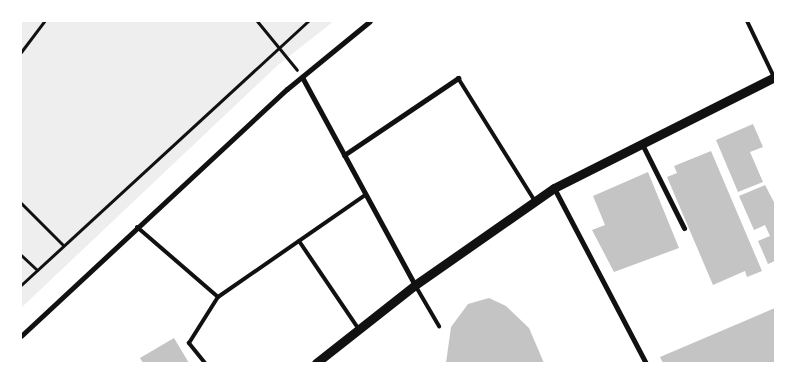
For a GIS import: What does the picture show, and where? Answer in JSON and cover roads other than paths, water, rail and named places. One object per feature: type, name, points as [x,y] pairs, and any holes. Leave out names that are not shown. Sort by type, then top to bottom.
[{"type":"street","points":[[21,336],[137,227],[302,77],[370,21]]},
{"type":"street","points":[[302,77],[364,196],[415,285]]},
{"type":"street","points":[[316,363],[415,285],[554,188],[775,77]]},
{"type":"street","points":[[344,155],[458,78]]},
{"type":"street","points":[[642,144],[684,228]]},
{"type":"street","points":[[554,188],[646,363]]},
{"type":"lane","points":[[748,21],[775,77]]},
{"type":"lane","points":[[458,78],[536,201]]},
{"type":"lane","points":[[204,363],[189,342],[218,297],[364,196]]},
{"type":"lane","points":[[137,227],[218,297]]},
{"type":"lane","points":[[299,241],[359,328]]},
{"type":"lane","points":[[415,285],[439,326]]}]
